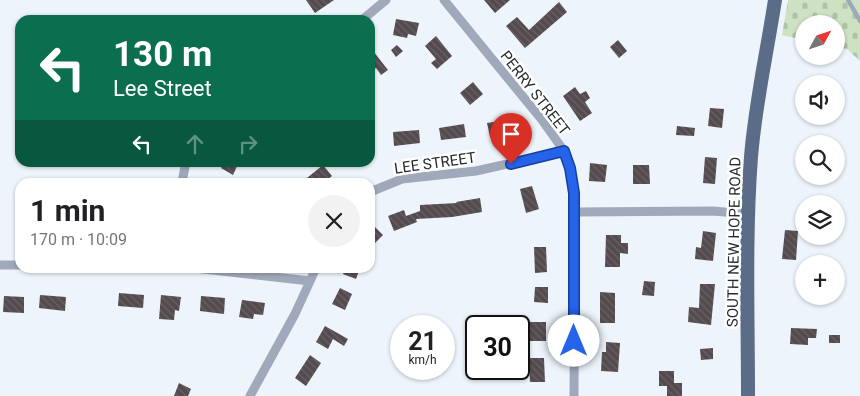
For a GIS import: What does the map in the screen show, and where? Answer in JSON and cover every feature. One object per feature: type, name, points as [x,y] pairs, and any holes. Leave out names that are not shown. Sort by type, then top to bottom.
[{"type":"main road","name":"SOUTH NEW HOPE ROAD","points":[[748,396],[747,214],[756,117],[776,0]]},
{"type":"street","points":[[368,15],[386,0]]},
{"type":"street","name":"PERRY STREET","points":[[444,0],[542,120],[564,151],[570,168],[575,212],[574,396]]},
{"type":"street","name":"LEE STREET","points":[[375,190],[402,179],[476,171],[564,151]]},
{"type":"street","points":[[575,212],[713,211],[747,214]]},
{"type":"street","points":[[0,265],[15,265]]},
{"type":"street","points":[[239,273],[310,281]]},
{"type":"street","points":[[250,396],[295,314],[314,273]]},
{"type":"lane","points":[[848,0],[860,20]]},
{"type":"green space","points":[[788,0],[860,0],[860,61],[845,49],[845,15],[795,15],[795,38],[782,35]]},
{"type":"building","points":[[306,0],[334,0],[315,13]]},
{"type":"building","points":[[484,0],[510,0],[495,13]]},
{"type":"building","points":[[559,2],[567,12],[525,48],[506,26],[517,17],[529,30]]},
{"type":"building","points":[[396,19],[419,23],[416,36],[408,34],[407,38],[393,35]]},
{"type":"building","points":[[436,36],[452,56],[437,69],[431,63],[436,59],[425,46]]},
{"type":"building","points":[[618,40],[627,51],[619,58],[610,47]]},
{"type":"building","points":[[397,45],[403,51],[396,57],[391,50]]},
{"type":"building","points":[[375,53],[388,70],[381,75],[376,68]]},
{"type":"building","points":[[473,82],[483,94],[470,105],[460,93]]},
{"type":"building","points":[[575,87],[580,94],[586,91],[590,98],[585,102],[592,113],[580,121],[563,96]]},
{"type":"building","points":[[710,108],[724,109],[722,128],[708,126]]},
{"type":"building","points":[[514,119],[516,132],[490,137],[487,123]]},
{"type":"building","points":[[464,124],[466,137],[441,140],[439,128]]},
{"type":"building","points":[[677,126],[695,128],[694,136],[676,135]]},
{"type":"building","points":[[419,130],[420,143],[394,146],[393,132]]},
{"type":"building","points":[[705,157],[717,158],[715,184],[703,183]]},
{"type":"building","points":[[590,163],[607,165],[605,182],[589,181]]},
{"type":"building","points":[[633,165],[649,165],[650,184],[633,184]]},
{"type":"building","points":[[222,167],[237,167],[233,175]]},
{"type":"building","points":[[321,167],[325,167],[332,176],[329,178],[307,178]]},
{"type":"building","points":[[532,186],[539,209],[526,213],[520,189]]},
{"type":"building","points":[[480,198],[482,212],[452,217],[416,219],[417,222],[394,231],[388,216],[404,210],[406,216],[420,211],[420,205],[457,203]]},
{"type":"building","points":[[375,227],[383,235],[375,243]]},
{"type":"building","points":[[785,230],[795,231],[795,245],[797,245],[795,260],[782,259]]},
{"type":"building","points":[[703,231],[716,233],[713,261],[695,259],[696,247],[701,248]]},
{"type":"building","points":[[606,235],[621,235],[621,243],[628,243],[628,254],[620,253],[620,267],[605,267]]},
{"type":"building","points":[[534,247],[546,247],[547,272],[535,273]]},
{"type":"building","points":[[344,273],[358,273],[356,279]]},
{"type":"building","points":[[644,281],[655,282],[654,296],[642,295]]},
{"type":"building","points":[[700,284],[715,284],[711,325],[688,322],[689,307],[699,308]]},
{"type":"building","points":[[535,287],[548,287],[548,303],[534,302]]},
{"type":"building","points":[[340,288],[352,294],[345,310],[332,304]]},
{"type":"building","points":[[600,292],[615,293],[615,323],[600,323]]},
{"type":"building","points":[[119,293],[144,295],[143,308],[118,306]]},
{"type":"building","points":[[40,295],[66,297],[65,311],[39,308]]},
{"type":"building","points":[[161,295],[181,297],[179,311],[175,310],[174,320],[159,319]]},
{"type":"building","points":[[4,296],[24,297],[24,313],[3,312]]},
{"type":"building","points":[[201,296],[225,298],[224,314],[200,311]]},
{"type":"building","points":[[242,300],[265,303],[263,315],[254,314],[253,319],[239,317]]},
{"type":"building","points":[[530,322],[546,322],[546,341],[530,341]]},
{"type":"building","points":[[325,326],[348,339],[344,346],[333,339],[328,349],[316,342]]},
{"type":"building","points":[[791,328],[817,329],[816,338],[808,338],[808,345],[790,344]]},
{"type":"building","points":[[829,335],[840,335],[840,343],[829,343]]},
{"type":"building","points":[[606,342],[620,343],[618,372],[601,371],[602,352],[606,352]]},
{"type":"building","points":[[713,348],[713,359],[701,360],[700,349]]},
{"type":"building","points":[[310,355],[321,363],[306,386],[295,378]]},
{"type":"building","points":[[530,358],[544,358],[545,382],[530,382]]},
{"type":"building","points":[[659,371],[674,371],[674,383],[682,383],[682,396],[667,396],[667,386],[659,386]]},
{"type":"building","points":[[179,383],[191,389],[188,396],[174,396]]},
{"type":"route","points":[[511,164],[564,151],[570,168],[575,212],[574,341]]}]
